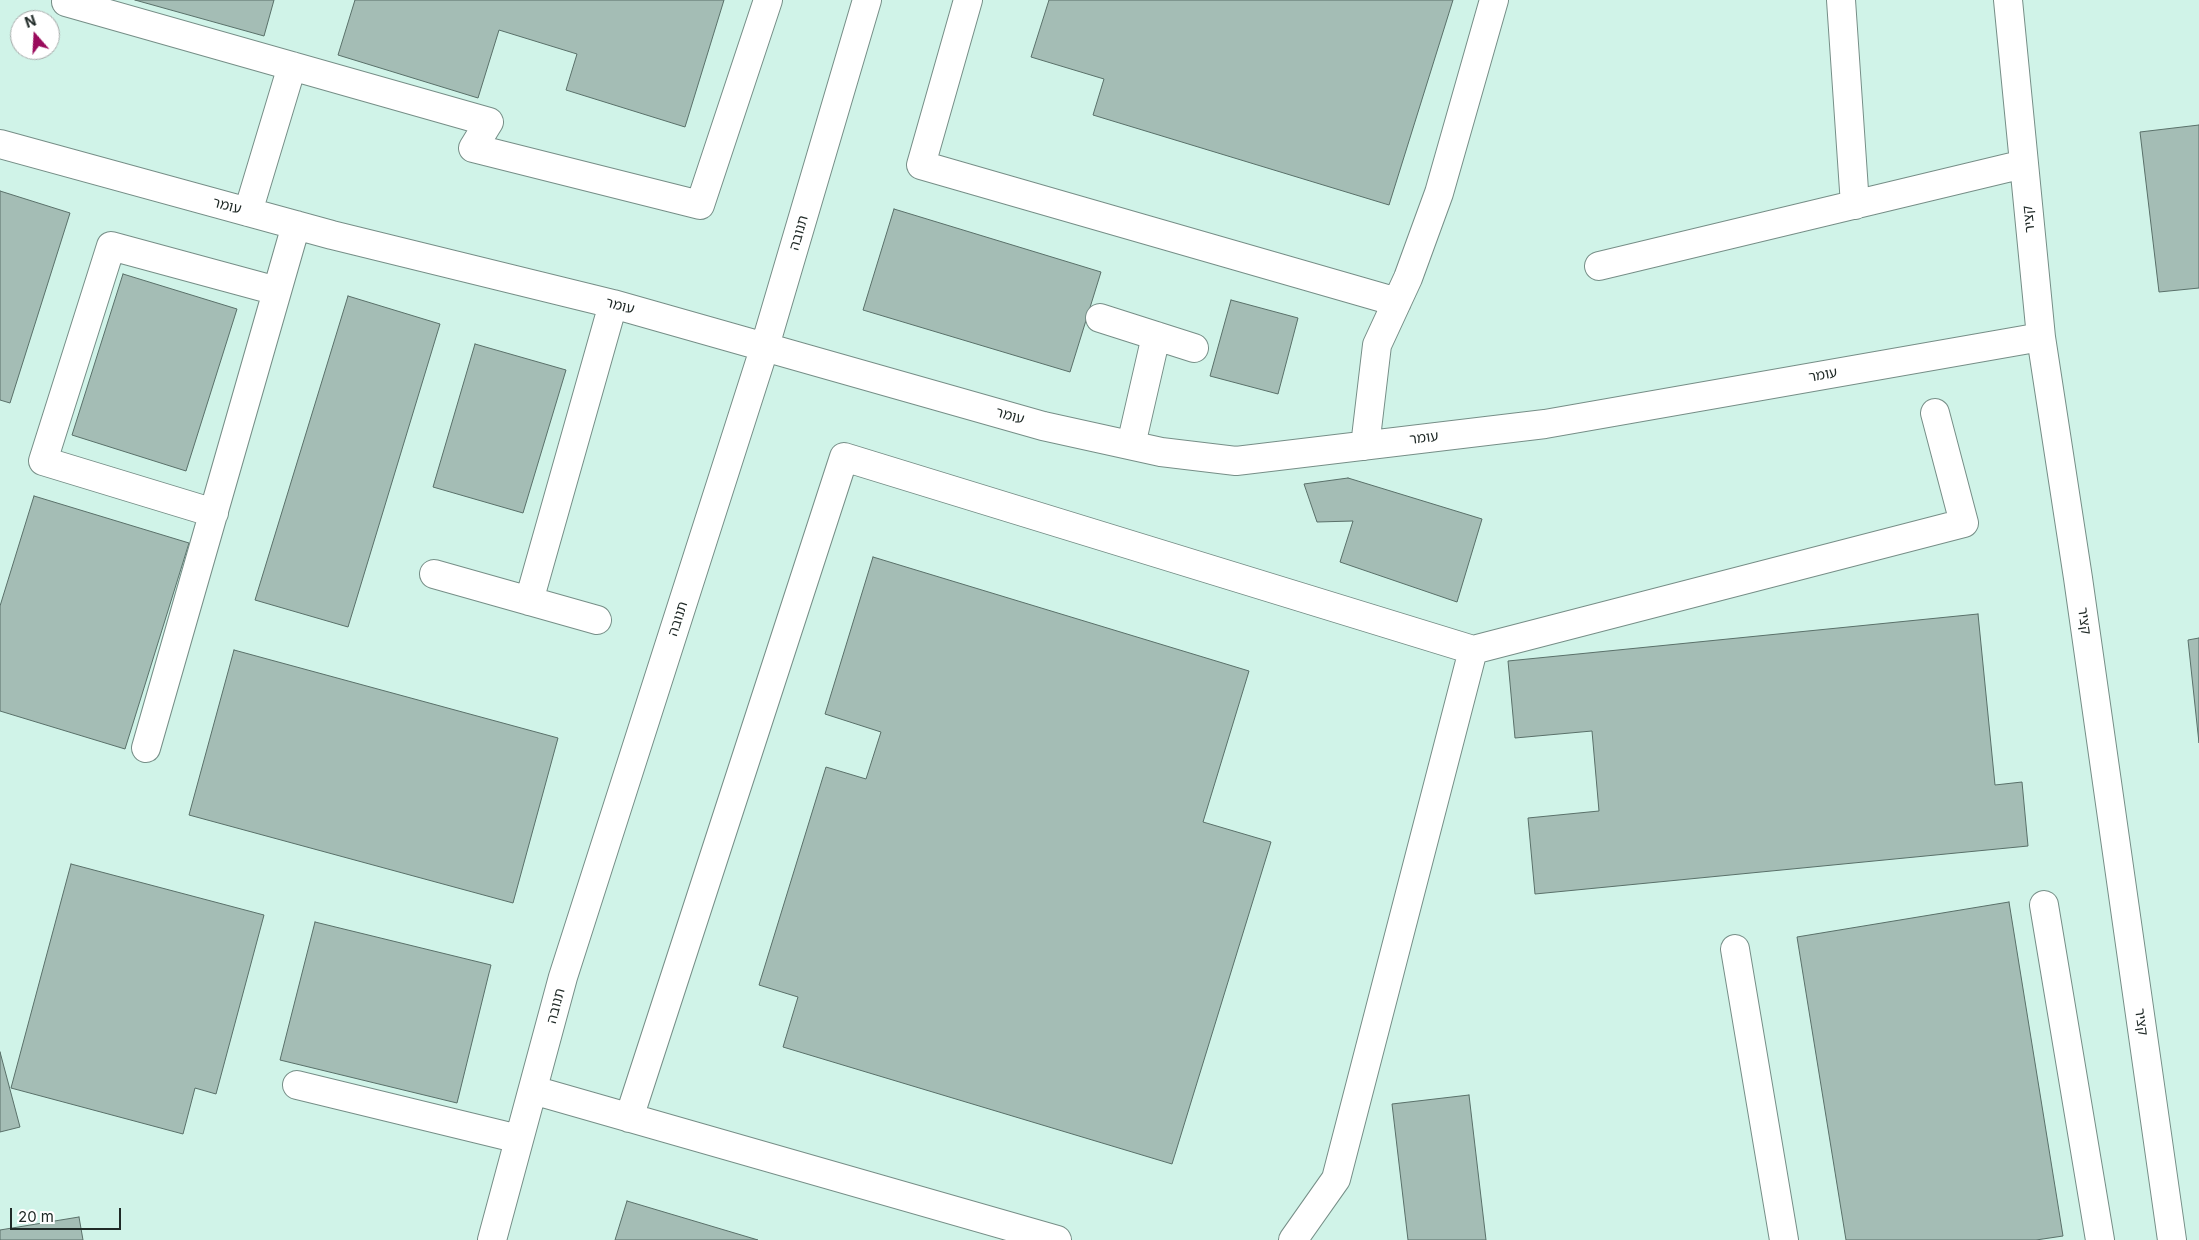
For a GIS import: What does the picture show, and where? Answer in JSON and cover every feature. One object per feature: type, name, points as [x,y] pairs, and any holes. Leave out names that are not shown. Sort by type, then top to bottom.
[{"type":"street","points":[[66,2],[488,122],[474,148],[700,205],[768,0]]},
{"type":"street","name":"תנובה","points":[[492,1240],[563,977],[765,346],[868,0]]},
{"type":"street","points":[[968,0],[921,165],[1397,302]]},
{"type":"street","points":[[1365,446],[1377,345],[1408,278],[1439,193],[1494,0]]},
{"type":"street","points":[[1841,0],[1855,205]]},
{"type":"street","name":"קציר","points":[[2008,0],[2041,337],[2078,578],[2172,1240]]},
{"type":"street","points":[[248,212],[292,66]]},
{"type":"street","name":"עומר","points":[[0,144],[296,225],[613,304],[1044,426],[1160,452],[1236,461],[1545,424],[2041,337]]},
{"type":"street","points":[[1599,266],[2024,164]]},
{"type":"street","points":[[146,748],[296,225]]},
{"type":"street","points":[[214,513],[43,461],[111,246],[277,292]]},
{"type":"street","points":[[528,601],[613,304]]},
{"type":"street","points":[[1100,318],[1194,348]]},
{"type":"street","points":[[1131,445],[1156,336]]},
{"type":"street","points":[[629,1118],[844,457],[1473,650],[1964,523],[1935,413]]},
{"type":"street","points":[[434,574],[597,620]]},
{"type":"street","points":[[1293,1240],[1336,1179],[1473,650]]},
{"type":"street","points":[[2044,905],[2100,1240]]},
{"type":"street","points":[[1735,949],[1784,1240]]},
{"type":"street","points":[[298,1085],[519,1139]]},
{"type":"street","points":[[533,1090],[1057,1240]]},
{"type":"shaded area","points":[[0,0],[2199,0],[2199,1240],[0,1240]]},
{"type":"building","points":[[135,0],[274,0],[264,36]]},
{"type":"building","points":[[355,0],[724,0],[685,127],[566,90],[577,54],[499,30],[478,98],[338,55]]},
{"type":"building","points":[[1049,0],[1453,0],[1389,205],[1093,115],[1104,79],[1031,57]]},
{"type":"building","points":[[2199,125],[2199,288],[2159,292],[2140,132]]},
{"type":"building","points":[[0,191],[70,213],[10,403],[0,400]]},
{"type":"building","points":[[894,209],[1101,272],[1070,372],[863,310]]},
{"type":"building","points":[[123,274],[237,309],[186,471],[72,435]]},
{"type":"building","points":[[348,296],[440,324],[348,627],[255,600]]},
{"type":"building","points":[[1231,300],[1298,318],[1278,394],[1210,376]]},
{"type":"building","points":[[475,344],[566,370],[523,513],[433,487]]},
{"type":"building","points":[[1348,478],[1482,519],[1457,602],[1340,562],[1353,521],[1317,522],[1304,484]]},
{"type":"building","points":[[34,496],[189,543],[125,749],[0,711],[0,606]]},
{"type":"building","points":[[873,557],[1249,671],[1203,822],[1271,842],[1172,1164],[783,1047],[798,997],[759,985],[826,767],[866,779],[881,732],[825,714]]},
{"type":"building","points":[[1978,614],[1995,785],[2022,782],[2028,846],[1535,894],[1528,818],[1599,811],[1592,731],[1515,738],[1508,661]]},
{"type":"building","points":[[2199,638],[2199,743],[2188,640]]},
{"type":"building","points":[[234,650],[558,738],[513,903],[189,815]]},
{"type":"building","points":[[71,864],[264,915],[216,1094],[195,1088],[183,1134],[11,1088]]},
{"type":"building","points":[[2009,902],[2063,1236],[2036,1240],[1846,1240],[1797,937]]},
{"type":"building","points":[[315,922],[491,965],[457,1103],[280,1060]]},
{"type":"building","points":[[0,1052],[20,1127],[0,1132]]},
{"type":"building","points":[[1469,1095],[1486,1240],[1408,1240],[1392,1104]]},
{"type":"building","points":[[627,1201],[758,1240],[615,1240]]},
{"type":"building","points":[[79,1217],[83,1240],[0,1240],[0,1230]]}]
